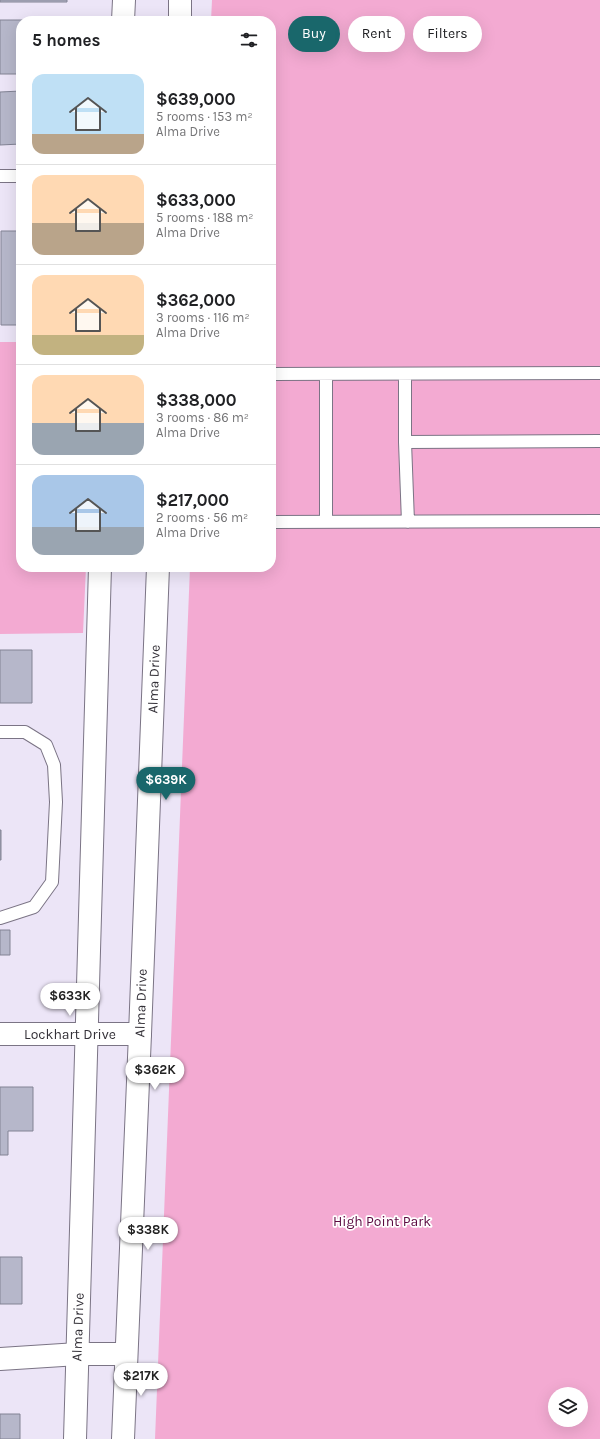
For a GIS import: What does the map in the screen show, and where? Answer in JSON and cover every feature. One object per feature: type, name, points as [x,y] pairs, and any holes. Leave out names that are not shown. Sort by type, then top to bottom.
[{"type":"main road","points":[[123,16],[124,0]]},
{"type":"main road","points":[[180,0],[180,16]]},
{"type":"main road","name":"Alma Drive","points":[[75,1439],[100,572]]},
{"type":"main road","name":"Alma Drive","points":[[123,1439],[158,572]]},
{"type":"main road","name":"Lockhart Drive","points":[[0,1034],[140,1034]]},
{"type":"main road","points":[[0,1359],[78,1354],[126,1354]]},
{"type":"lane","points":[[0,176],[16,176]]},
{"type":"lane","points":[[276,374],[600,373]]},
{"type":"lane","points":[[326,374],[326,522]]},
{"type":"lane","points":[[405,374],[405,442],[408,522]]},
{"type":"lane","points":[[405,442],[600,441]]},
{"type":"lane","points":[[276,522],[600,521]]},
{"type":"lane","points":[[0,732],[25,732],[46,745],[54,765],[56,802],[52,882],[34,907],[0,918]]},
{"type":"green space","name":"High Point Park","points":[[212,0],[600,0],[600,1439],[155,1439],[190,572],[276,572],[276,16],[211,16]]},
{"type":"green space","points":[[0,342],[16,342],[16,572],[86,572],[83,633],[0,634]]},
{"type":"building","points":[[0,0],[67,0],[67,2],[0,2]]},
{"type":"building","points":[[0,20],[16,20],[16,74],[0,74]]},
{"type":"building","points":[[16,91],[16,144],[0,145],[0,92]]},
{"type":"building","points":[[1,231],[16,231],[16,325],[1,325]]},
{"type":"building","points":[[0,650],[32,650],[32,703],[0,703]]},
{"type":"building","points":[[1,830],[1,860],[0,860]]},
{"type":"building","points":[[0,930],[10,930],[10,955],[0,955]]},
{"type":"building","points":[[0,1087],[33,1087],[33,1131],[8,1131],[8,1155],[0,1155]]},
{"type":"building","points":[[0,1257],[22,1257],[22,1304],[0,1304]]},
{"type":"building","points":[[0,1414],[20,1414],[20,1439],[0,1439]]}]
